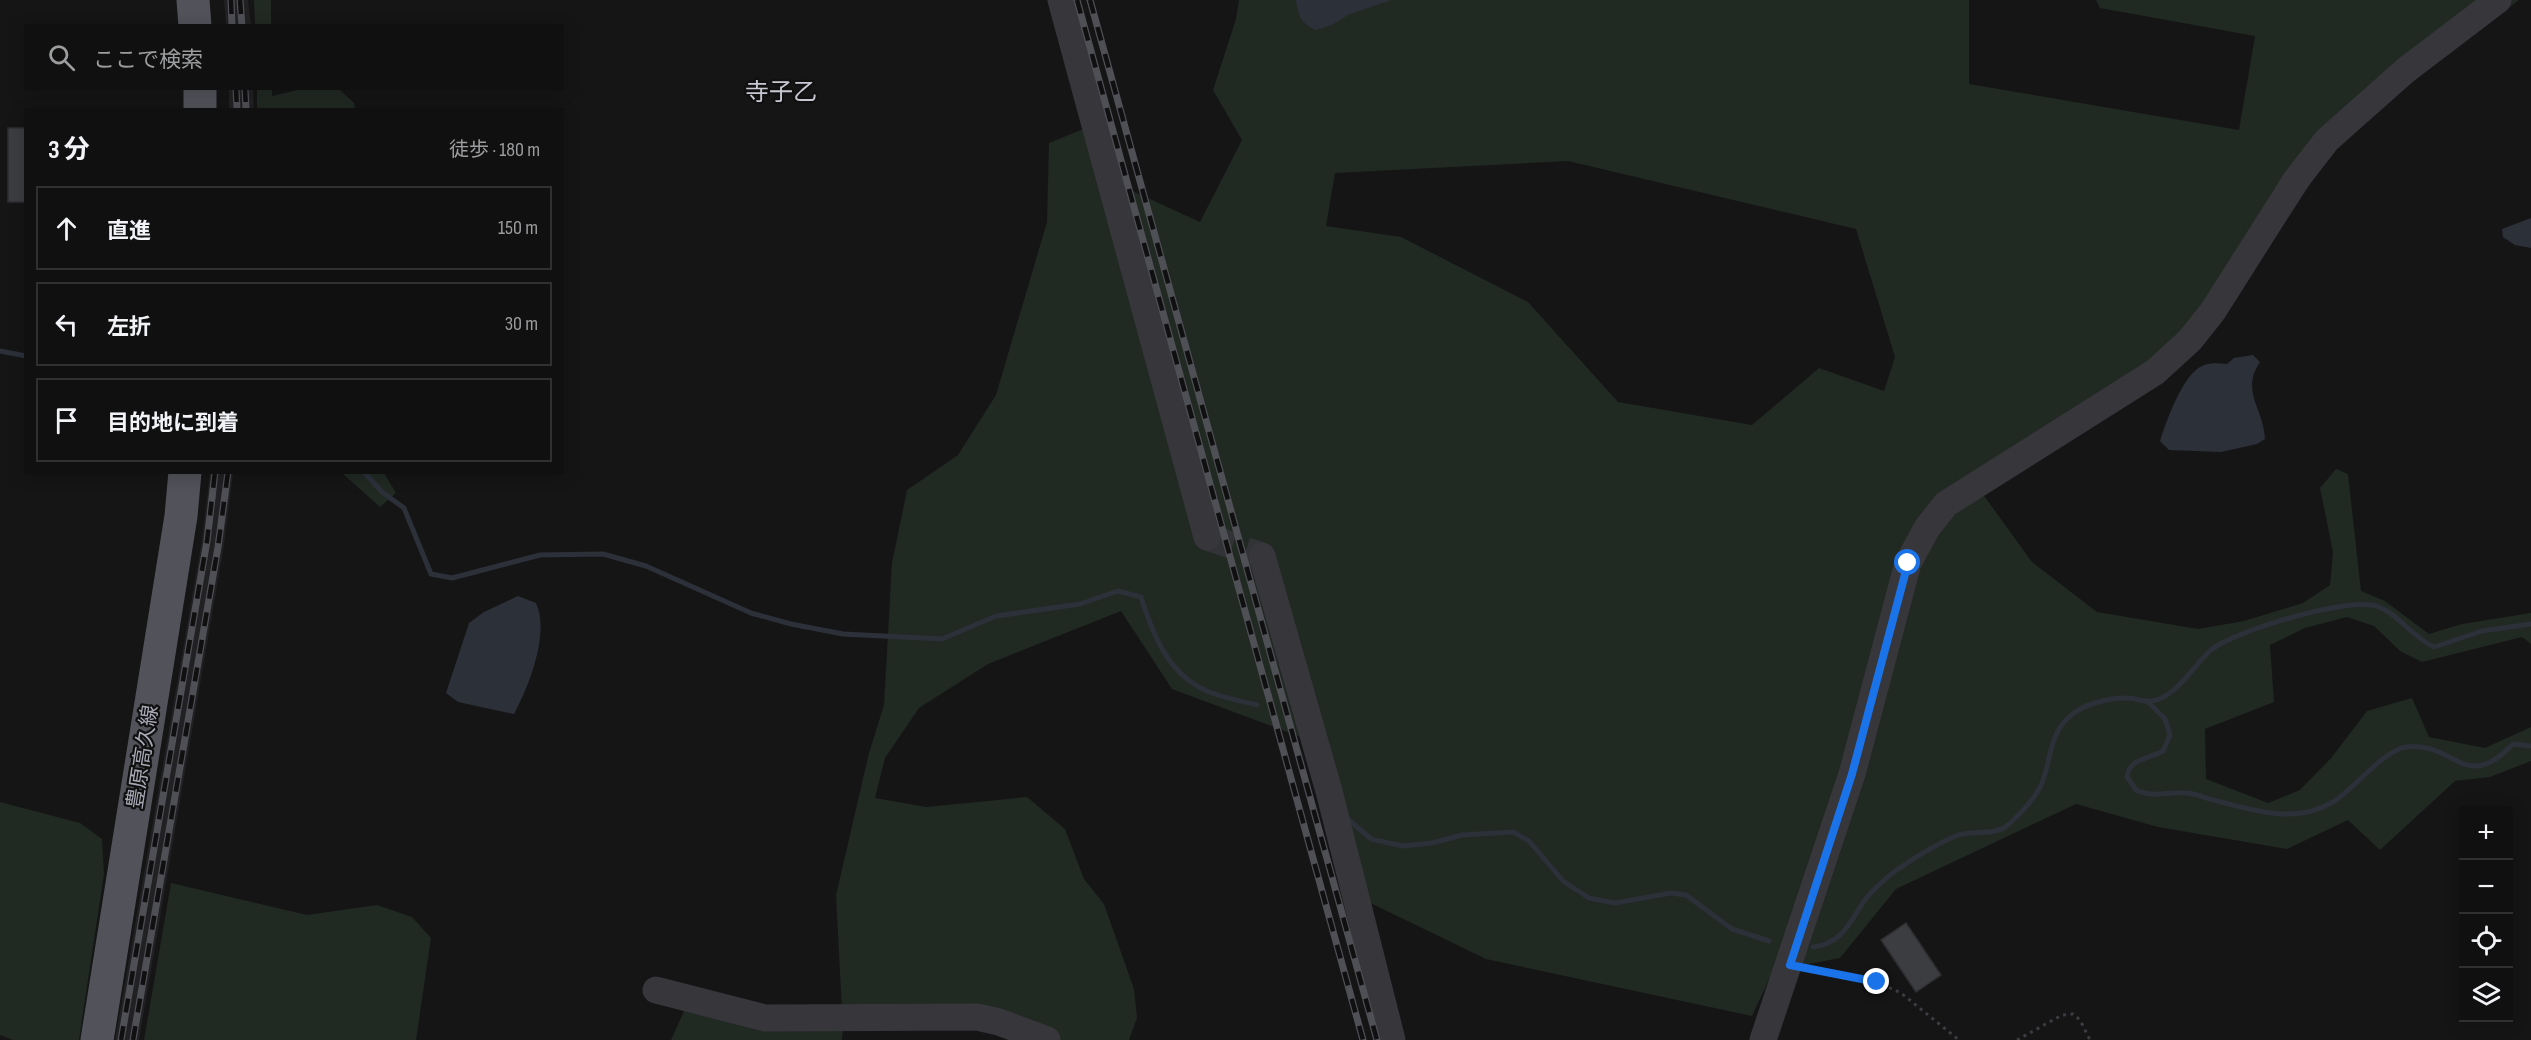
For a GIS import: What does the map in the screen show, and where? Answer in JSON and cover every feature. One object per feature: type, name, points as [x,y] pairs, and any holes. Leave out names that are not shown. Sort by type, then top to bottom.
[{"type":"main road","points":[[193,0],[195,24]]},
{"type":"main road","points":[[200,90],[200,108]]},
{"type":"main road","name":"豊原高久線","points":[[97,1040],[181,516],[185,474]]},
{"type":"street","points":[[1061,0],[1207,537]]},
{"type":"street","points":[[1763,1040],[1790,965],[1852,774],[1908,563],[1927,528],[1946,504],[2155,372],[2190,340],[2213,311],[2296,180],[2327,140],[2398,76],[2498,0]]},
{"type":"street","points":[[1262,556],[1329,791],[1392,1040]]},
{"type":"street","points":[[656,990],[765,1018],[977,1017],[999,1022],[1047,1040]]},
{"type":"path","points":[[1790,965],[1877,982],[1901,993],[1959,1040]]},
{"type":"path","points":[[2017,1040],[2062,1015],[2073,1014],[2080,1020],[2090,1040]]},
{"type":"shaded area","points":[[224,0],[248,0],[251,24],[226,24]]},
{"type":"shaded area","points":[[254,0],[271,0],[271,24],[255,24]]},
{"type":"shaded area","points":[[1239,0],[1969,0],[1969,84],[2239,130],[2255,36],[2100,8],[2096,0],[2519,0],[2383,102],[2328,157],[2224,315],[1982,493],[2032,562],[2097,612],[2198,629],[2244,621],[2303,603],[2330,585],[2333,552],[2320,488],[2336,469],[2348,474],[2361,591],[2385,601],[2429,634],[2462,624],[2531,613],[2531,644],[2522,637],[2422,662],[2400,651],[2374,626],[2347,617],[2305,628],[2270,645],[2274,702],[2205,729],[2206,779],[2268,803],[2300,790],[2332,757],[2367,711],[2412,698],[2429,737],[2485,748],[2531,727],[2531,761],[2490,777],[2455,781],[2380,850],[2348,820],[2287,849],[2158,827],[2076,804],[1896,889],[1840,958],[1773,971],[1752,1016],[1486,959],[1358,897],[1322,745],[1172,689],[1121,611],[988,664],[919,708],[885,758],[875,798],[926,807],[1027,797],[1065,829],[1084,879],[1104,904],[1134,989],[1137,1018],[1129,1040],[1061,1040],[999,1015],[842,1010],[836,895],[869,753],[884,705],[892,563],[907,490],[958,455],[996,395],[1047,222],[1049,143],[1088,127],[1102,177],[1200,222],[1242,140],[1213,90],[1236,19]],"holes":[[[1568,161],[1856,229],[1895,357],[1884,391],[1819,368],[1752,425],[1618,402],[1528,302],[1401,237],[1326,226],[1335,173]]]},
{"type":"shaded area","points":[[1296,0],[1391,0],[1348,15],[1332,25],[1316,30],[1301,18]]},
{"type":"shaded area","points":[[229,90],[253,90],[254,108],[229,108]]},
{"type":"shaded area","points":[[257,90],[272,90],[272,96],[298,90],[340,90],[354,103],[355,108],[257,108]]},
{"type":"shaded area","points":[[2531,218],[2531,248],[2515,245],[2503,237],[2502,229]]},
{"type":"shaded area","points":[[2253,355],[2260,362],[2254,372],[2252,382],[2265,439],[2257,444],[2221,452],[2169,450],[2160,441],[2174,403],[2190,376],[2207,364],[2227,364],[2234,358]]},
{"type":"shaded area","points":[[210,474],[233,474],[224,545],[139,1040],[115,1040],[202,540]]},
{"type":"shaded area","points":[[343,474],[385,474],[396,493],[380,507]]},
{"type":"shaded area","points":[[518,596],[536,603],[541,629],[536,659],[526,689],[514,714],[458,702],[446,693],[469,623],[484,612]]},
{"type":"shaded area","points":[[0,802],[80,823],[102,839],[104,874],[79,1040],[13,1040],[0,1035]]},
{"type":"shaded area","points":[[171,883],[307,915],[377,905],[412,917],[431,938],[416,1040],[144,1040]]},
{"type":"shaded area","points":[[685,1009],[843,1028],[842,1040],[671,1040]]},
{"type":"building","points":[[8,128],[24,128],[24,202],[8,202]]},
{"type":"building","points":[[1906,923],[1941,975],[1916,992],[1881,940]]},
{"type":"waterway","points":[[0,351],[24,356]]},
{"type":"waterway","points":[[366,474],[382,492],[404,508],[431,574],[452,578],[540,555],[603,554],[646,566],[751,613],[791,624],[843,634],[942,639],[996,616],[1080,604],[1118,591],[1141,597],[1164,652],[1172,664],[1193,684],[1207,691],[1257,705]]},
{"type":"waterway","points":[[1813,947],[1831,942],[1838,937],[1873,890],[1913,859],[1956,836],[1996,831],[2008,825],[2027,806],[2039,789],[2054,740],[2062,724],[2075,712],[2097,702],[2113,699],[2128,698],[2147,701],[2159,699],[2174,690],[2211,650],[2224,642],[2267,625],[2320,610],[2345,606],[2365,605],[2386,610],[2419,638],[2434,647],[2482,631],[2531,624]]},
{"type":"waterway","points":[[2149,703],[2165,719],[2170,735],[2163,751],[2140,760],[2129,771],[2127,777],[2137,791],[2151,794],[2189,793],[2244,808],[2274,813],[2304,813],[2333,802],[2388,755],[2406,747],[2423,747],[2437,751],[2471,766],[2483,765],[2496,759],[2513,744],[2531,746]]},
{"type":"waterway","points":[[1349,820],[1371,839],[1403,846],[1432,843],[1462,835],[1513,832],[1529,841],[1563,881],[1589,898],[1615,903],[1671,893],[1686,895],[1732,929],[1769,941]]},
{"type":"tunnel","points":[[1207,537],[1262,556]]},
{"type":"railway","points":[[231,0],[232,24]]},
{"type":"railway","points":[[240,0],[242,24]]},
{"type":"railway","points":[[1077,0],[1363,1040]]},
{"type":"railway","points":[[1090,0],[1377,1040]]},
{"type":"railway","points":[[236,90],[237,108]]},
{"type":"railway","points":[[245,90],[246,108]]},
{"type":"railway","points":[[121,1040],[207,541],[215,474]]},
{"type":"railway","points":[[133,1040],[218,547],[228,474]]},
{"type":"district","name":"寺子乙","points":[[781,92]]},
{"type":"route","points":[[1877,982],[1790,965],[1852,774],[1908,563]]}]
